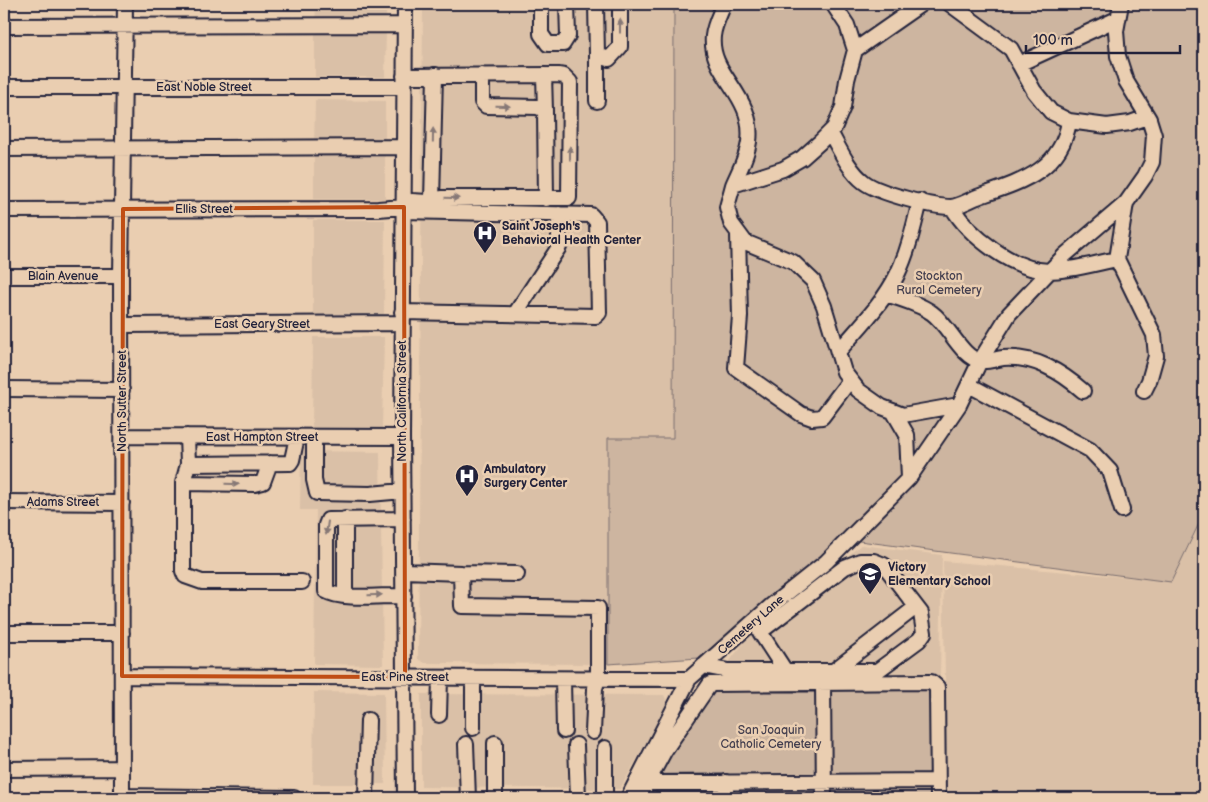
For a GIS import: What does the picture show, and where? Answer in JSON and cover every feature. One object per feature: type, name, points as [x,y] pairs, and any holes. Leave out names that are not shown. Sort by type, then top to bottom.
[{"type":"street","name":"North Sutter Street","points":[[122,797],[123,325],[121,276],[125,4]]},
{"type":"street","name":"North California Street","points":[[405,4],[402,318],[405,798]]},
{"type":"street","points":[[541,4],[541,34],[548,44],[563,44],[568,36],[566,4]]},
{"type":"street","points":[[596,4],[597,101]]},
{"type":"street","points":[[597,55],[609,59],[620,47],[620,4]]},
{"type":"street","points":[[724,4],[712,36],[713,50],[718,65],[737,92],[744,106],[750,132],[747,153],[733,185],[726,208],[731,223],[745,242],[793,262],[813,281],[824,306],[844,372],[858,390],[882,407],[903,415],[959,405],[980,362],[1009,314],[1049,271],[1126,203],[1145,176],[1152,162],[1154,135],[1148,117],[1126,81],[1118,56],[1116,31],[1121,4]]},
{"type":"street","points":[[733,185],[783,169],[802,158],[830,132],[843,107],[846,80],[855,50],[847,25],[833,4]]},
{"type":"street","points":[[855,50],[921,4]]},
{"type":"street","points":[[950,4],[1011,49],[1034,91],[1051,112],[1069,121],[1107,126],[1130,124],[1148,117]]},
{"type":"street","points":[[1019,64],[1117,20]]},
{"type":"street","points":[[4,26],[405,25]]},
{"type":"street","points":[[482,75],[482,102],[486,106],[538,107],[544,111]]},
{"type":"street","name":"East Noble Street","points":[[4,87],[124,87],[404,81],[435,76],[482,75],[564,76],[570,82],[570,195],[566,199],[546,199]]},
{"type":"street","points":[[404,206],[442,198],[546,199],[544,75]]},
{"type":"street","points":[[432,201],[435,76]]},
{"type":"street","points":[[830,132],[855,173],[864,182],[920,202],[952,207],[1012,185],[1038,172],[1054,158],[1064,144],[1069,121]]},
{"type":"street","points":[[4,149],[404,147]]},
{"type":"street","points":[[838,352],[886,294],[900,266],[920,202]]},
{"type":"street","points":[[1126,203],[1118,259],[1154,336],[1156,356],[1144,392]]},
{"type":"street","points":[[404,206],[559,214],[559,247],[515,314]]},
{"type":"street","name":"Ellis Street","points":[[4,210],[378,209],[404,206]]},
{"type":"street","points":[[952,207],[960,220],[980,239],[1005,257],[1030,267],[1049,271],[1118,259]]},
{"type":"street","name":"East Geary Street","points":[[123,325],[515,314],[596,316],[599,314],[598,222],[591,215],[559,214]]},
{"type":"street","points":[[738,234],[740,316],[736,368],[801,414],[812,418],[822,417],[850,380]]},
{"type":"street","name":"Blain Avenue","points":[[4,276],[121,276]]},
{"type":"street","points":[[886,294],[932,312],[966,353],[980,362],[1004,358],[1025,359],[1045,365],[1064,375],[1083,390]]},
{"type":"street","points":[[969,385],[1090,450],[1110,471],[1122,510]]},
{"type":"street","points":[[4,389],[122,390]]},
{"type":"street","name":"Cemetery Lane","points":[[628,798],[689,679],[772,605],[826,562],[909,478],[959,405]]},
{"type":"street","points":[[894,411],[907,435],[909,478]]},
{"type":"street","name":"East Hampton Street","points":[[122,436],[402,437]]},
{"type":"street","points":[[187,436],[188,464],[183,483],[183,571],[185,576],[202,582],[302,582]]},
{"type":"street","points":[[188,464],[292,462],[296,437]]},
{"type":"street","points":[[314,437],[317,493],[370,494],[403,491]]},
{"type":"street","points":[[183,483],[255,484],[263,482],[270,463]]},
{"type":"street","name":"Adams Street","points":[[4,502],[122,503]]},
{"type":"street","points":[[403,519],[328,520],[326,591],[345,595],[404,596]]},
{"type":"street","points":[[703,666],[728,671],[786,672],[877,671],[919,640],[924,633],[921,613],[884,565],[874,561],[845,566],[760,632],[786,672]]},
{"type":"street","points":[[404,571],[517,574]]},
{"type":"street","points":[[461,573],[462,606],[598,608],[598,679],[595,688],[593,732]]},
{"type":"street","points":[[832,672],[916,606]]},
{"type":"street","points":[[4,633],[122,633]]},
{"type":"street","name":"East Pine Street","points":[[122,676],[689,679]]},
{"type":"street","points":[[439,715],[440,678]]},
{"type":"street","points":[[473,678],[473,728]]},
{"type":"street","points":[[563,679],[564,730]]},
{"type":"street","points":[[639,798],[665,750],[710,684],[931,682],[936,684],[938,798]]},
{"type":"street","points":[[823,684],[824,798]]},
{"type":"street","points":[[366,798],[368,720]]},
{"type":"street","points":[[495,743],[495,798]]},
{"type":"street","points":[[466,744],[468,798]]},
{"type":"street","points":[[576,744],[578,798]]},
{"type":"street","points":[[604,798],[605,748]]},
{"type":"street","points":[[4,769],[122,768]]},
{"type":"street","points":[[646,783],[938,781]]},
{"type":"street","points":[[726,782],[726,798]]},
{"type":"street","points":[[122,797],[294,798]]},
{"type":"highlighted area","points":[[404,207],[405,677],[122,676],[123,209]]},
{"type":"shaded area","points":[[316,4],[386,4],[386,26],[315,25]]},
{"type":"shaded area","points":[[423,4],[674,4],[673,439],[608,439],[608,664],[425,663],[418,659]]},
{"type":"shaded area","points":[[315,30],[386,30],[385,77],[315,77]]},
{"type":"shaded area","points":[[315,100],[385,101],[385,147],[314,147]]},
{"type":"shaded area","points":[[314,152],[385,153],[385,199],[314,199]]},
{"type":"shaded area","points":[[313,220],[385,220],[384,314],[313,314]]},
{"type":"shaded area","points":[[313,337],[384,337],[382,429],[312,428]]},
{"type":"shaded area","points":[[301,451],[380,452],[383,665],[314,664],[316,510],[300,510]]},
{"type":"shaded area","points":[[1204,513],[1204,798],[947,798],[943,561],[1171,581]]},
{"type":"shaded area","name":"Victory Elementary School","points":[[861,545],[942,555],[940,678],[719,675],[749,636]]},
{"type":"shaded area","points":[[314,692],[384,693],[385,784],[313,784]]},
{"type":"shaded area","points":[[421,694],[664,695],[668,704],[620,789],[421,787]]},
{"type":"green space","name":"Stockton Rural Cemetery","points":[[674,4],[1204,4],[1204,513],[1171,582],[844,539],[699,658],[608,664],[608,438],[673,438]]},
{"type":"green space","name":"San Joaquin Catholic Cemetery","points":[[719,675],[940,678],[942,798],[645,798]]},
{"type":"place","name":"Saint Joseph's Behavioral Health Center","points":[[485,254]]},
{"type":"place","name":"Ambulatory Surgery Center","points":[[467,497]]},
{"type":"place","name":"Victory Elementary School","points":[[870,595]]}]
